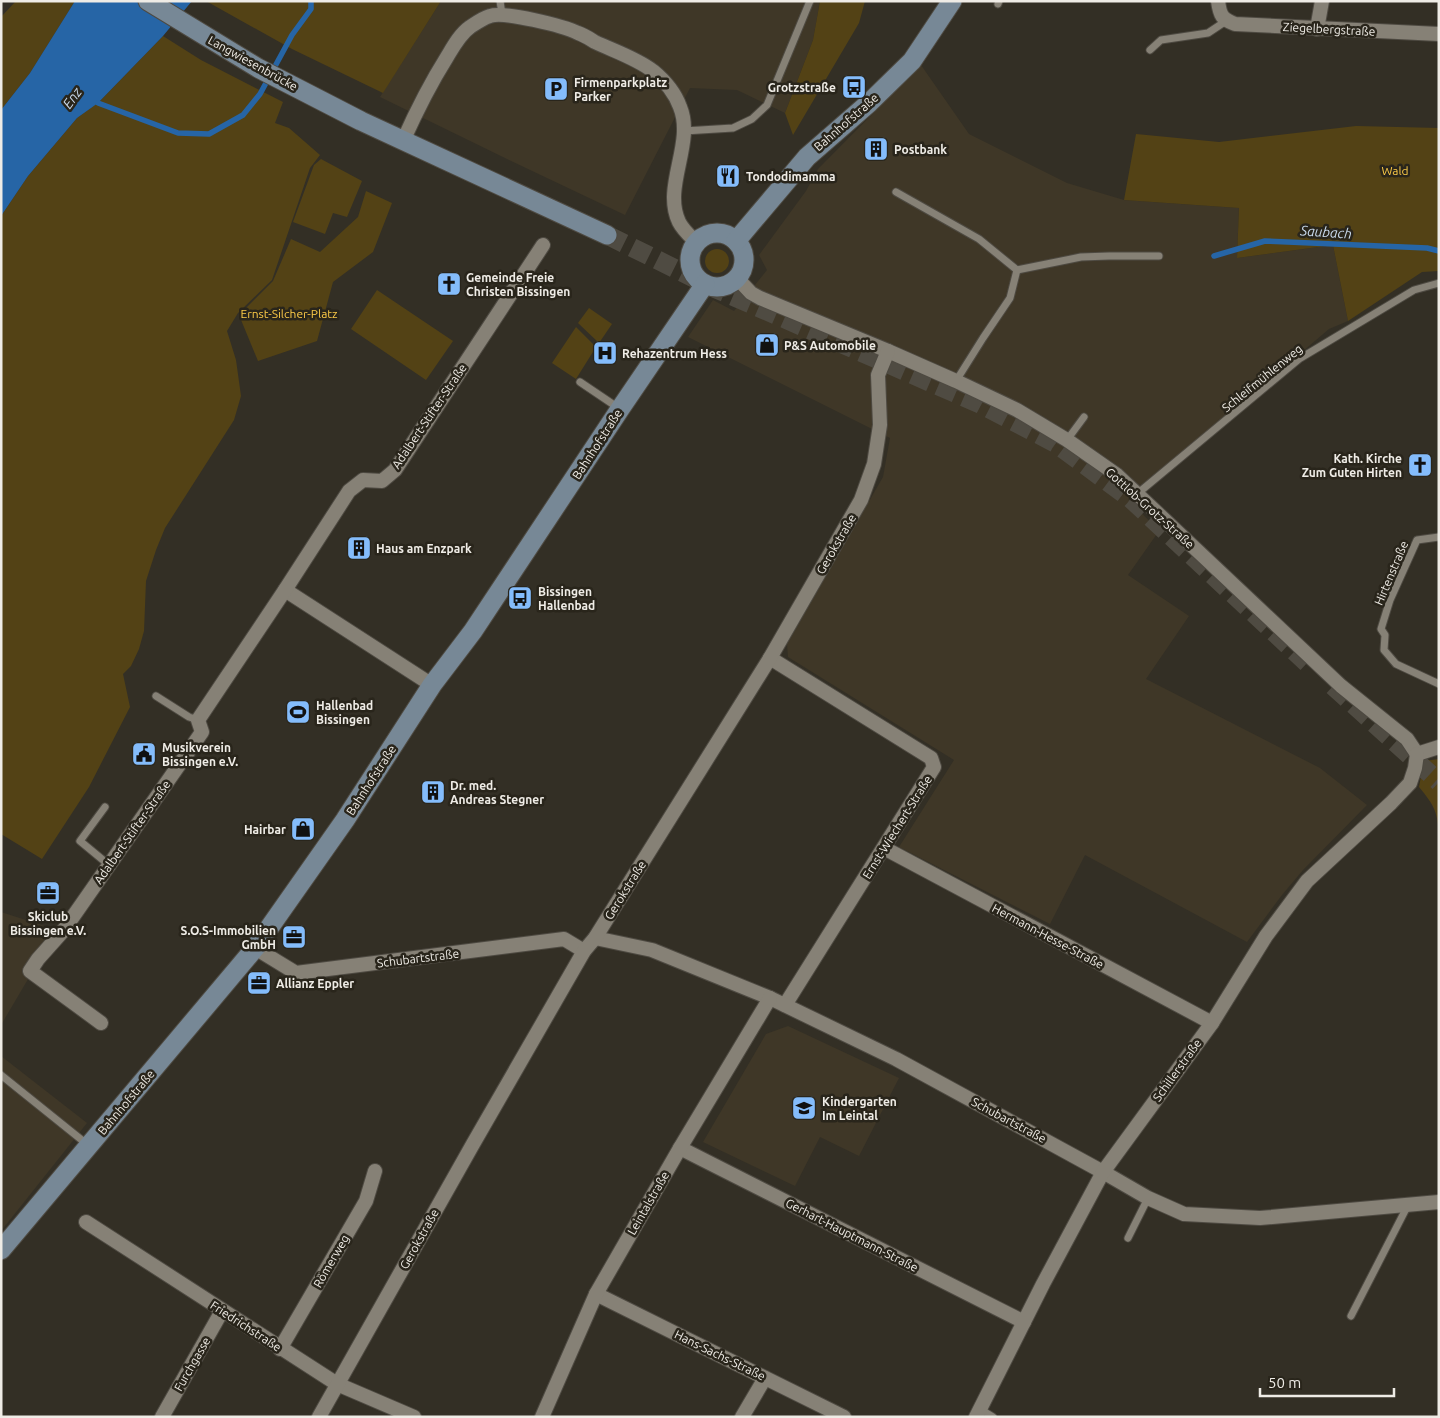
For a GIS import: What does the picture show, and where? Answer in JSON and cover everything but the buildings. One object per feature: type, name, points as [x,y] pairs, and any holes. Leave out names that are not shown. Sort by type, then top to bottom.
[{"type":"street","name":"Langwiesenbrücke","points":[[148,1],[258,68],[361,122],[607,235]]},
{"type":"street","name":"Bahnhofstraße","points":[[736,241],[806,157],[869,103],[912,61],[952,1]]},
{"type":"street","points":[[1218,1],[1219,11],[1224,19]]},
{"type":"street","points":[[1317,29],[1322,1]]},
{"type":"street","points":[[403,141],[437,72],[457,41],[468,28],[501,8],[520,17],[578,32],[594,42],[628,56],[652,70],[676,98],[684,120],[684,131],[674,199],[676,214],[680,224],[696,242]]},
{"type":"street","name":"Ziegelbergstraße","points":[[1224,19],[1235,24],[1439,34]]},
{"type":"street","points":[[719,233],[727,235],[736,241],[744,256],[744,264],[737,278],[730,284],[722,287],[713,287],[698,279],[690,265],[690,257],[696,242],[703,237],[719,233]]},
{"type":"street","name":"Adalbert-Stifter-Straße","points":[[101,1023],[30,970],[62,931],[202,732],[198,720],[349,491],[363,480],[382,481],[395,470],[543,245]]},
{"type":"street","name":"Gottlob-Grotz-Straße","points":[[737,278],[751,293],[760,298],[956,381],[1017,410],[1067,440],[1117,475],[1341,686],[1406,739],[1417,754]]},
{"type":"street","name":"Bahnhofstraße","points":[[3,1243],[89,1146],[255,948],[345,820],[432,685],[474,631],[705,284]]},
{"type":"street","name":"Gerokstraße","points":[[319,1417],[472,1144],[584,950],[595,938],[770,658],[861,500],[874,464],[880,425],[878,375],[888,352]]},
{"type":"street","points":[[284,590],[432,685]]},
{"type":"street","name":"Ernst-Wiechert-Straße","points":[[770,658],[931,758],[934,767],[785,1005]]},
{"type":"street","points":[[1417,754],[1439,747]]},
{"type":"street","name":"Schillerstraße","points":[[978,1413],[1043,1284],[1103,1172],[1212,1023],[1266,936],[1307,881],[1391,803],[1410,782],[1417,754]]},
{"type":"street","name":"Hermann-Hesse-Straße","points":[[884,848],[1212,1023]]},
{"type":"street","name":"Schubartstraße","points":[[595,938],[652,950],[785,1005],[896,1059],[1148,1198],[1184,1214],[1260,1218],[1439,1202]]},
{"type":"street","name":"Schubartstraße","points":[[255,948],[296,973],[564,939],[584,950]]},
{"type":"street","name":"Leintalstraße","points":[[542,1417],[596,1294],[680,1148],[770,998]]},
{"type":"street","name":"Gerhart-Hauptmann-Straße","points":[[680,1148],[1024,1322]]},
{"type":"street","name":"Römerweg","points":[[280,1348],[366,1201],[375,1171]]},
{"type":"street","name":"Friedrichstraße","points":[[86,1222],[337,1384],[414,1417]]},
{"type":"street","name":"Hans-Sachs-Straße","points":[[596,1294],[844,1417]]},
{"type":"street","name":"Furchgasse","points":[[162,1417],[222,1310]]},
{"type":"street","points":[[742,1417],[765,1378]]},
{"type":"lane","points":[[684,131],[733,128],[752,119],[767,105],[810,1]]},
{"type":"lane","points":[[1150,50],[1160,40],[1208,33],[1224,19]]},
{"type":"lane","points":[[896,192],[979,238],[1017,270]]},
{"type":"lane","points":[[1017,270],[1081,258],[1159,256]]},
{"type":"lane","points":[[956,381],[1010,298],[1017,270]]},
{"type":"lane","name":"Schleifmühlenweg","points":[[1137,494],[1299,360],[1414,290],[1439,283]]},
{"type":"lane","points":[[580,382],[620,409]]},
{"type":"lane","points":[[1067,440],[1084,417]]},
{"type":"lane","name":"Hirtenstraße","points":[[1439,537],[1417,540],[1390,600],[1382,629],[1385,635],[1384,650],[1396,664],[1439,684]]},
{"type":"lane","points":[[156,696],[189,718],[198,720]]},
{"type":"lane","points":[[105,807],[80,841],[108,865]]},
{"type":"lane","points":[[1,1075],[89,1146]]},
{"type":"lane","points":[[1128,1238],[1148,1198]]},
{"type":"lane","points":[[1351,1316],[1408,1205]]},
{"type":"lane","points":[[978,1413],[992,1417]]},
{"type":"shaded area","points":[[441,1],[820,1],[813,40],[785,113],[737,90],[690,88],[625,215],[380,97]]},
{"type":"shaded area","points":[[921,65],[969,134],[1067,183],[1124,200],[1239,208],[1237,258],[1333,245],[1348,321],[1329,329],[1128,499],[1159,531],[1128,575],[1189,616],[1146,679],[1320,768],[1367,805],[1303,870],[1247,942],[1085,855],[1050,924],[899,847],[954,760],[788,657],[787,644],[883,477],[890,438],[688,337],[713,300],[734,311],[767,270],[759,255],[806,191],[818,169]]},
{"type":"shaded area","points":[[1,912],[57,930],[1,1025]]},
{"type":"shaded area","name":"Kindergarten Im Leintal","points":[[788,1026],[899,1078],[859,1156],[820,1137],[795,1186],[703,1142],[766,1034]]},
{"type":"shaded area","points":[[1,1056],[87,1123],[1,1231]]},
{"type":"green space","points":[[16,1],[75,1],[30,73],[1,110],[1,17]]},
{"type":"green space","points":[[206,1],[441,1],[383,93],[292,49]]},
{"type":"green space","points":[[820,1],[865,1],[859,23],[793,135],[785,113],[813,40]]},
{"type":"green space","points":[[163,36],[201,60],[283,102],[275,123],[289,128],[320,155],[310,168],[272,280],[238,313],[227,331],[236,360],[241,396],[234,420],[165,528],[156,550],[146,581],[144,631],[139,649],[131,666],[123,674],[130,707],[89,787],[42,859],[1,834],[1,216],[28,176],[77,118],[100,101]]},
{"type":"green space","name":"Wald","points":[[1356,126],[1439,128],[1439,271],[1422,272],[1348,321],[1333,245],[1237,258],[1239,208],[1124,200],[1136,134],[1219,142]]},
{"type":"green space","points":[[321,159],[362,181],[347,217],[333,213],[325,234],[293,222],[314,165]]},
{"type":"green space","name":"Ernst-Silcher-Platz","points":[[366,191],[392,203],[373,252],[333,282],[317,341],[258,361],[239,315],[273,281],[291,239],[320,252],[358,217]]},
{"type":"green space","points":[[717,249],[722,250],[728,256],[728,266],[722,272],[717,273],[712,272],[706,266],[705,261],[706,256],[712,250]]},
{"type":"green space","points":[[377,290],[453,341],[426,380],[351,329]]},
{"type":"green space","points":[[589,308],[612,324],[599,343],[578,323]]},
{"type":"green space","points":[[576,327],[596,347],[576,379],[552,363]]},
{"type":"green space","points":[[1439,759],[1439,836],[1438,821],[1434,809],[1419,787],[1424,761]]},
{"type":"water","name":"Enz","points":[[75,1],[192,1],[163,36],[98,103],[77,118],[28,176],[1,216],[1,110],[30,73]]},
{"type":"waterway","points":[[98,103],[178,133],[209,134],[243,115],[260,94],[292,35],[311,9],[311,1]]},
{"type":"waterway","name":"Saubach","points":[[1214,256],[1265,241],[1427,248],[1439,251]]},
{"type":"tunnel","points":[[607,235],[714,288],[980,404],[1055,443],[1131,499],[1307,663]]},
{"type":"tunnel","points":[[1333,686],[1439,782]]},
{"type":"place","name":"Grotzstraße","points":[[854,87]]},
{"type":"place","name":"Firmenparkplatz Parker","points":[[556,89]]},
{"type":"place","name":"Postbank","points":[[876,149]]},
{"type":"place","name":"Tondodimamma","points":[[728,176]]},
{"type":"place","name":"Gemeinde Freie Christen Bissingen","points":[[449,284]]},
{"type":"place","name":"P&S Automobile","points":[[767,345]]},
{"type":"place","name":"Rehazentrum Hess","points":[[605,353]]},
{"type":"place","name":"Kath. Kirche Zum Guten Hirten","points":[[1420,465]]},
{"type":"place","name":"Haus am Enzpark","points":[[359,548]]},
{"type":"place","name":"Bissingen Hallenbad","points":[[520,598]]},
{"type":"place","name":"Hallenbad Bissingen","points":[[298,712]]},
{"type":"place","name":"Musikverein Bissingen e.V.","points":[[144,754]]},
{"type":"place","name":"Dr. med. Andreas Stegner","points":[[433,792]]},
{"type":"place","name":"Hairbar","points":[[303,829]]},
{"type":"place","name":"Skiclub Bissingen e.V.","points":[[48,893]]},
{"type":"place","name":"S.O.S-Immobilien GmbH","points":[[294,937]]},
{"type":"place","name":"Allianz Eppler","points":[[259,983]]},
{"type":"place","name":"Kindergarten Im Leintal","points":[[804,1108]]}]
